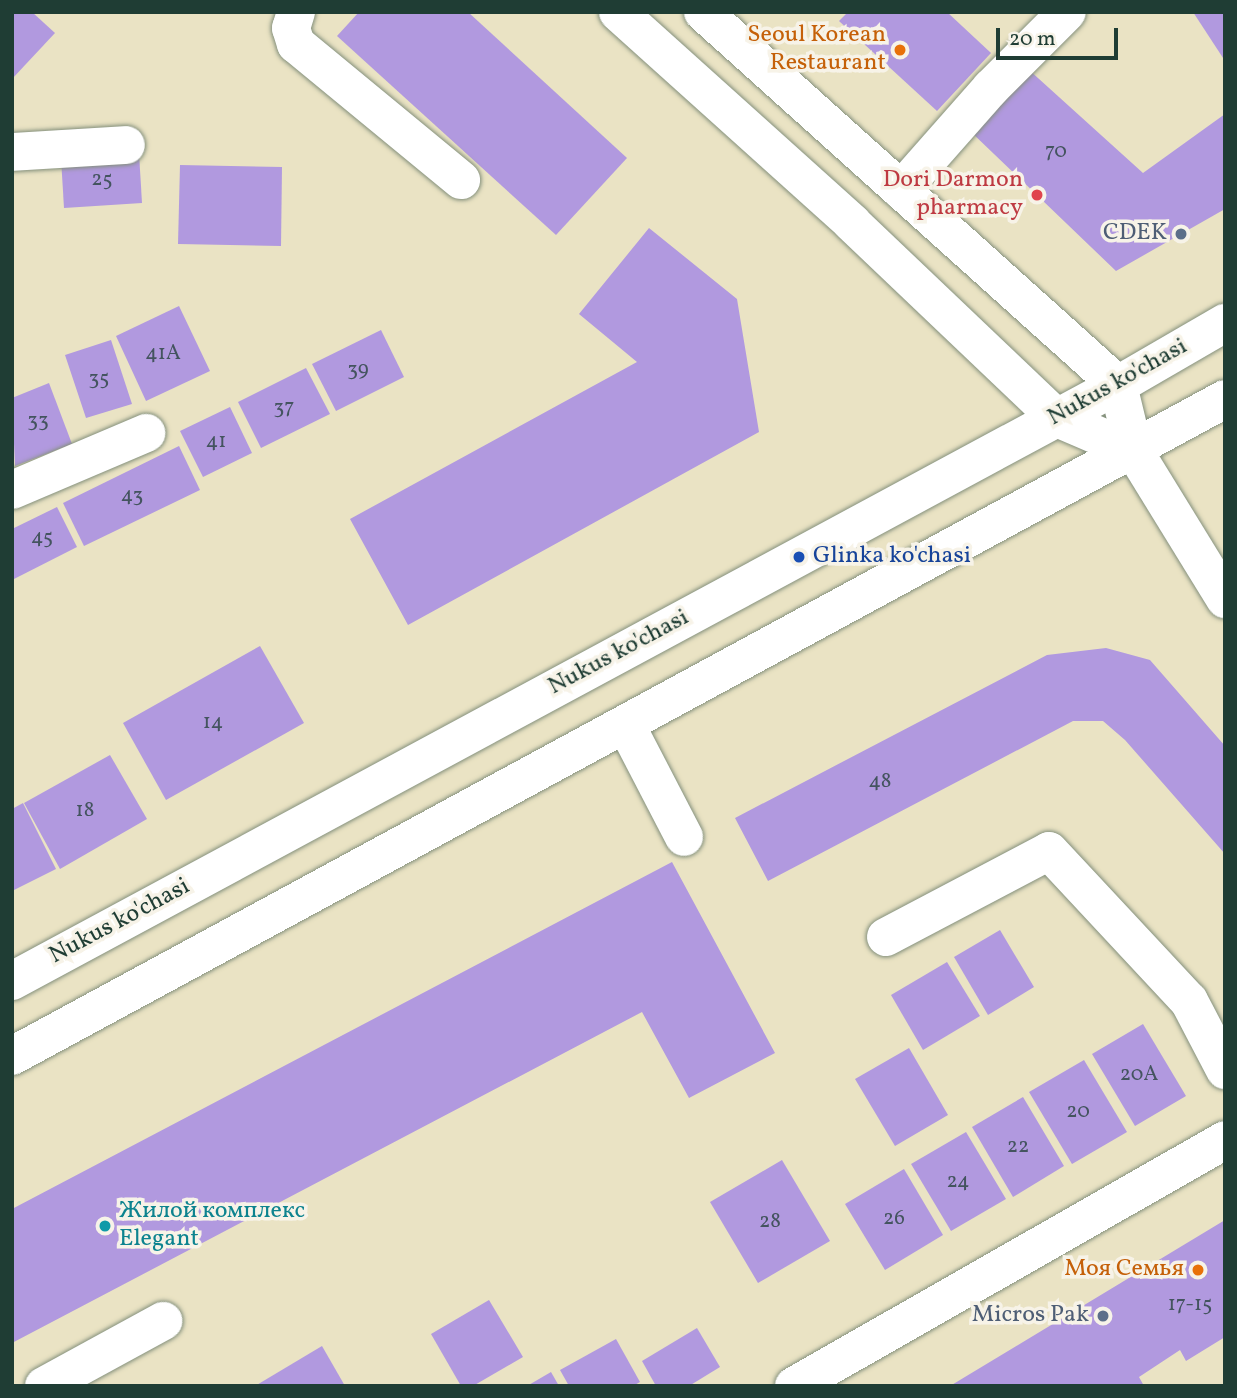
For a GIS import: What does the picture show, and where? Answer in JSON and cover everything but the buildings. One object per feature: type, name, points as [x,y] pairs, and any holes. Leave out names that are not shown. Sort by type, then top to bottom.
[{"type":"main road","points":[[296,12],[292,28],[296,44],[461,180]]},
{"type":"main road","points":[[618,12],[852,223],[1057,418],[1134,451]]},
{"type":"main road","points":[[703,12],[1118,385],[1134,451],[1225,599]]},
{"type":"main road","points":[[901,190],[991,88],[1068,12]]},
{"type":"main road","points":[[12,152],[126,145]]},
{"type":"main road","name":"Nukus ko'chasi","points":[[12,981],[1118,385],[1225,323]]},
{"type":"main road","points":[[12,1056],[1225,400]]},
{"type":"main road","points":[[12,490],[146,433]]},
{"type":"main road","points":[[626,725],[684,837]]},
{"type":"main road","points":[[886,937],[1049,851],[1189,1001],[1225,1070]]},
{"type":"main road","points":[[794,1386],[1225,1140]]},
{"type":"main road","points":[[44,1386],[163,1321]]},
{"type":"place","name":"Seoul Korean Restaurant","points":[[900,50]]},
{"type":"place","name":"Dori Darmon pharmacy","points":[[1037,195]]},
{"type":"place","name":"CDEK","points":[[1181,234]]},
{"type":"place","name":"Glinka ko'chasi","points":[[799,557]]},
{"type":"place","name":"Жилой комплекс Elegant","points":[[105,1226]]},
{"type":"place","name":"Моя Семья","points":[[1198,1270]]},
{"type":"place","name":"Micros Pak","points":[[1103,1316]]}]
